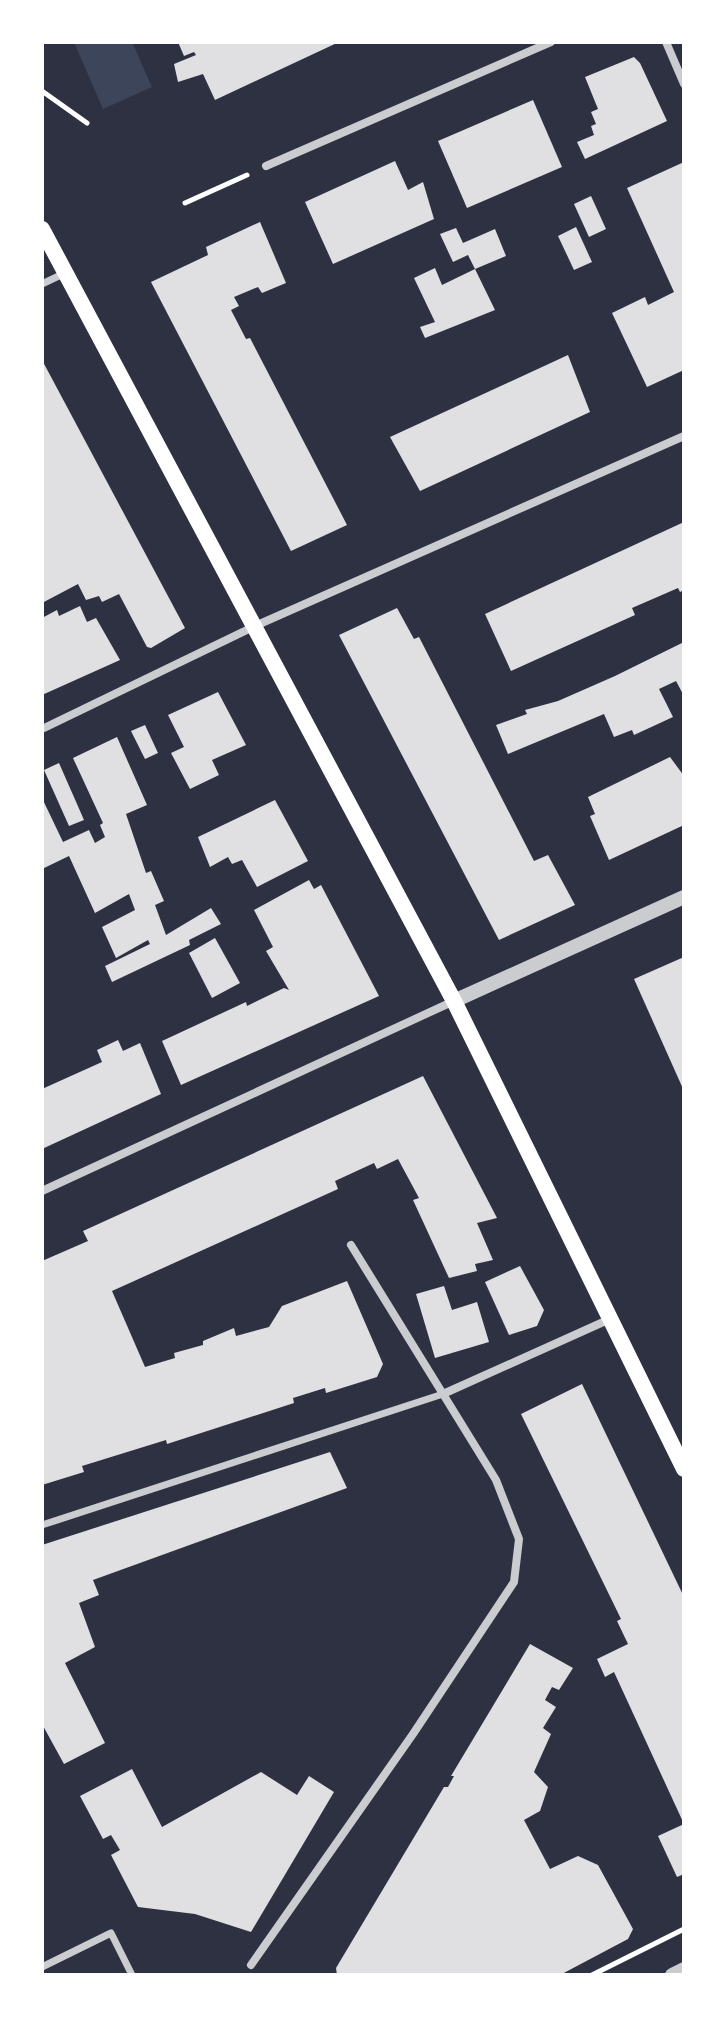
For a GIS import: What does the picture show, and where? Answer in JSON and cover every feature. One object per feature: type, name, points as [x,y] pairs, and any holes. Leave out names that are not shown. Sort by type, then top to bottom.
[{"type":"main road","points":[[42,229],[454,1001],[684,1469]]},
{"type":"street","points":[[266,166],[551,42]]},
{"type":"street","points":[[666,42],[684,84]]},
{"type":"street","points":[[42,284],[65,273]]},
{"type":"street","points":[[42,729],[255,626],[684,436]]},
{"type":"street","points":[[42,1191],[684,897]]},
{"type":"street","points":[[251,1965],[413,1734],[514,1582],[519,1539],[496,1480],[351,1245]]},
{"type":"street","points":[[42,1525],[443,1394],[610,1319]]},
{"type":"street","points":[[42,1967],[111,1933],[132,1975]]},
{"type":"street","points":[[672,1975],[684,1969]]},
{"type":"path","points":[[42,91],[87,123]]},
{"type":"path","points":[[185,203],[266,166]]},
{"type":"path","points":[[592,1975],[684,1929]]},
{"type":"shaded area","points":[[74,42],[132,42],[152,87],[103,109]]},
{"type":"building","points":[[178,42],[339,42],[215,100],[203,74],[178,82],[174,64],[196,55],[194,52],[184,56]]},
{"type":"building","points":[[634,57],[640,63],[667,121],[585,159],[577,142],[594,135],[591,126],[596,124],[591,112],[598,109],[585,77]]},
{"type":"building","points":[[533,100],[562,167],[467,208],[438,141]]},
{"type":"building","points":[[395,161],[408,190],[423,182],[434,219],[333,264],[305,202]]},
{"type":"building","points":[[684,162],[684,370],[647,387],[612,313],[645,297],[648,305],[674,292],[627,188]]},
{"type":"building","points":[[591,196],[606,229],[589,237],[574,204]]},
{"type":"building","points":[[260,222],[286,283],[262,293],[258,287],[234,297],[239,306],[231,310],[246,339],[250,338],[347,525],[291,551],[151,282],[208,255],[206,247]]},
{"type":"building","points":[[576,227],[592,262],[574,270],[558,236]]},
{"type":"building","points":[[456,228],[463,243],[495,229],[506,256],[475,269],[468,255],[453,262],[440,234]]},
{"type":"building","points":[[435,268],[442,285],[475,269],[495,310],[425,338],[420,327],[435,322],[414,278]]},
{"type":"building","points":[[568,355],[590,412],[420,491],[390,437]]},
{"type":"building","points":[[42,360],[185,628],[151,648],[147,647],[119,594],[102,602],[99,596],[86,600],[78,584],[42,603]]},
{"type":"building","points":[[684,522],[684,590],[680,592],[678,588],[632,608],[635,615],[511,671],[485,614]]},
{"type":"building","points":[[80,606],[87,622],[96,618],[120,660],[42,695],[42,618],[57,610],[59,616]]},
{"type":"building","points":[[397,608],[414,639],[419,637],[534,861],[548,855],[575,905],[499,940],[339,635]]},
{"type":"building","points":[[684,642],[684,696],[676,681],[659,689],[673,717],[634,735],[632,730],[614,737],[604,714],[508,754],[496,725],[527,714],[525,710],[558,701],[615,676]]},
{"type":"building","points":[[218,692],[246,745],[212,760],[219,775],[190,789],[171,753],[184,747],[168,715]]},
{"type":"building","points":[[145,725],[158,753],[145,759],[131,731]]},
{"type":"building","points":[[117,737],[147,805],[126,814],[146,873],[151,871],[164,901],[155,905],[166,935],[211,908],[221,924],[189,940],[190,945],[112,982],[105,966],[150,944],[148,940],[116,958],[102,927],[135,910],[129,894],[95,913],[69,856],[42,869],[42,798],[63,842],[89,830],[95,843],[105,837],[100,825],[103,823],[73,758]]},
{"type":"building","points":[[670,757],[684,776],[684,825],[609,860],[590,816],[595,814],[588,797]]},
{"type":"building","points":[[59,763],[84,820],[69,826],[44,770]]},
{"type":"building","points":[[275,800],[308,861],[257,887],[242,860],[232,864],[228,857],[210,867],[198,837]]},
{"type":"building","points":[[309,880],[314,889],[321,885],[379,996],[181,1085],[162,1041],[246,1002],[247,1006],[284,988],[289,990],[266,951],[273,947],[254,910]]},
{"type":"building","points":[[215,938],[240,983],[212,998],[189,953]]},
{"type":"building","points":[[684,957],[684,1091],[634,979]]},
{"type":"building","points":[[118,1040],[123,1051],[140,1043],[161,1094],[42,1149],[42,1089],[102,1062],[97,1050]]},
{"type":"building","points":[[423,1076],[497,1218],[477,1223],[493,1260],[475,1264],[477,1271],[449,1278],[413,1200],[419,1198],[398,1159],[377,1169],[374,1163],[335,1181],[338,1189],[112,1291],[145,1367],[175,1358],[174,1353],[203,1345],[203,1341],[234,1328],[236,1336],[269,1327],[282,1306],[347,1281],[383,1364],[377,1377],[326,1393],[325,1388],[293,1398],[294,1403],[167,1444],[166,1440],[82,1466],[84,1472],[42,1485],[42,1261],[88,1241],[83,1231]]},
{"type":"building","points":[[520,1266],[544,1310],[537,1326],[509,1335],[485,1282]]},
{"type":"building","points":[[444,1286],[452,1310],[477,1302],[489,1342],[435,1358],[416,1294]]},
{"type":"building","points":[[582,1384],[684,1597],[684,1824],[614,1672],[605,1677],[597,1659],[628,1644],[617,1621],[621,1619],[521,1414]]},
{"type":"building","points":[[330,1452],[347,1488],[93,1580],[99,1595],[79,1603],[95,1647],[65,1663],[105,1743],[64,1764],[42,1724],[42,1545]]},
{"type":"building","points":[[530,1644],[573,1668],[559,1690],[552,1687],[545,1700],[556,1707],[543,1728],[551,1734],[534,1772],[548,1787],[540,1811],[524,1820],[550,1869],[578,1856],[598,1865],[633,1929],[628,1939],[560,1975],[337,1975],[336,1968],[444,1787],[448,1787],[454,1776],[451,1776]]},
{"type":"building","points":[[132,1769],[162,1827],[261,1772],[297,1795],[309,1776],[334,1792],[251,1932],[195,1914],[138,1907],[111,1855],[120,1850],[111,1835],[103,1839],[80,1796]]},
{"type":"building","points":[[684,1824],[684,1874],[677,1877],[658,1836]]}]
